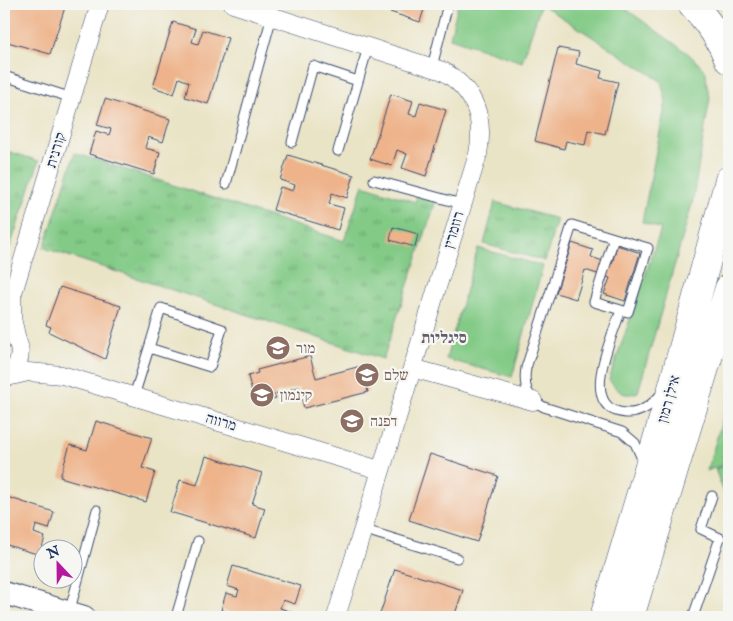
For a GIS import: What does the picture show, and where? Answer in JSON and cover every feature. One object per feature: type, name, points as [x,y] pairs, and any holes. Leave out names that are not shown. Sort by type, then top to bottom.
[{"type":"main road","points":[[692,4],[709,22],[720,38],[729,60]]},
{"type":"main road","points":[[701,4],[729,24]]},
{"type":"main road","name":"אילן רמון","points":[[604,617],[676,375],[729,180]]},
{"type":"main road","name":"אילן רמון","points":[[630,617],[729,288]]},
{"type":"street","name":"קורנית","points":[[18,343],[8,302],[100,4]]},
{"type":"street","name":"רוזמרין","points":[[233,4],[432,67],[452,76],[464,87],[473,100],[480,120],[481,131],[478,154],[335,615]]},
{"type":"street","name":"מרווה","points":[[4,328],[14,335],[18,343],[33,360],[62,375],[380,470]]},
{"type":"street","points":[[5,378],[14,372],[18,364],[20,356],[18,343]]},
{"type":"street","points":[[412,368],[533,401]]},
{"type":"street","name":"מרווה","points":[[5,378],[28,372],[62,375]]},
{"type":"street","points":[[4,593],[77,615]]},
{"type":"street","points":[[4,608],[34,617]]},
{"type":"lane","points":[[432,67],[448,4]]},
{"type":"lane","points":[[226,184],[272,16]]},
{"type":"lane","points":[[338,151],[368,46]]},
{"type":"lane","points":[[292,142],[313,66],[358,81]]},
{"type":"lane","points":[[4,76],[72,98]]},
{"type":"lane","points":[[374,180],[462,204]]},
{"type":"lane","points":[[614,238],[594,302],[628,312],[648,248],[614,238],[572,226],[526,368],[525,387],[533,401],[544,407],[616,429],[627,435],[640,452],[644,464],[645,480]]},
{"type":"lane","points":[[134,396],[148,348],[161,308],[222,329],[210,367],[148,348]]},
{"type":"lane","points":[[621,310],[600,378],[600,390],[603,400],[618,412],[638,411],[648,406],[658,397],[676,375]]},
{"type":"lane","points":[[693,617],[720,538],[701,529],[712,496]]},
{"type":"lane","points":[[77,615],[97,510]]},
{"type":"lane","points":[[362,529],[457,558]]},
{"type":"lane","points":[[176,617],[198,541]]},
{"type":"green space","points":[[458,4],[541,4],[522,62],[450,38]]},
{"type":"green space","points":[[541,4],[619,4],[690,55],[706,72],[710,98],[692,204],[638,392],[633,394],[621,392],[609,380],[661,229],[642,222],[666,102],[661,81]]},
{"type":"green space","points":[[4,150],[39,161],[10,247],[4,245]]},
{"type":"green space","points":[[75,153],[344,241],[363,185],[415,202],[418,192],[437,198],[383,359],[44,248]]},
{"type":"green space","points":[[495,202],[557,219],[545,261],[484,244]]},
{"type":"green space","points":[[478,248],[543,266],[512,377],[446,359]]},
{"type":"green space","points":[[729,397],[729,462],[707,471]]},
{"type":"green space","points":[[729,464],[729,506],[715,469]]},
{"type":"building","points":[[4,4],[66,4],[50,54],[4,41]]},
{"type":"building","points":[[366,4],[417,4],[425,6],[420,22]]},
{"type":"building","points":[[173,22],[196,29],[192,42],[198,44],[203,30],[228,38],[208,104],[185,97],[189,82],[179,78],[174,94],[153,87]]},
{"type":"building","points":[[558,48],[579,52],[576,64],[602,71],[600,78],[618,82],[605,134],[588,130],[585,145],[566,141],[564,149],[535,141]]},
{"type":"building","points":[[391,94],[413,101],[409,114],[416,116],[420,102],[446,110],[426,176],[402,168],[407,154],[397,150],[392,166],[370,159]]},
{"type":"building","points":[[105,99],[170,119],[163,142],[148,137],[145,148],[160,152],[154,174],[89,154],[96,131],[109,135],[111,129],[97,125]]},
{"type":"building","points":[[288,155],[354,175],[347,198],[332,193],[329,204],[344,208],[338,230],[273,210],[280,187],[293,191],[295,185],[280,180]]},
{"type":"building","points":[[393,227],[418,234],[415,247],[390,240]]},
{"type":"building","points":[[572,243],[593,250],[591,257],[612,264],[617,245],[640,253],[625,301],[604,294],[610,278],[585,270],[576,299],[556,293]]},
{"type":"building","points":[[60,287],[121,306],[105,359],[49,332],[51,327],[46,325]]},
{"type":"building","points":[[310,356],[316,378],[361,366],[368,392],[304,408],[299,387],[274,394],[276,398],[255,404],[248,376],[258,373],[257,370]]},
{"type":"building","points":[[96,421],[152,438],[142,468],[155,472],[146,502],[60,477],[70,445],[87,450]]},
{"type":"building","points":[[430,454],[498,476],[477,542],[409,520]]},
{"type":"building","points":[[206,456],[262,473],[252,504],[265,508],[256,538],[170,512],[180,480],[197,485]]},
{"type":"building","points":[[4,496],[54,512],[49,529],[36,525],[34,533],[45,537],[32,538],[32,553],[4,544]]},
{"type":"building","points":[[233,566],[301,586],[295,604],[283,600],[280,608],[292,612],[290,617],[244,617],[221,610],[226,593],[237,596],[239,590],[227,586]]},
{"type":"building","points":[[395,569],[463,590],[454,617],[379,617]]},
{"type":"place","name":"מור","points":[[278,348]]},
{"type":"place","name":"שלם","points":[[367,375]]},
{"type":"place","name":"קינמון","points":[[262,395]]},
{"type":"place","name":"דפנה","points":[[352,421]]},
{"type":"district","name":"סיגליות","points":[[444,339]]}]
